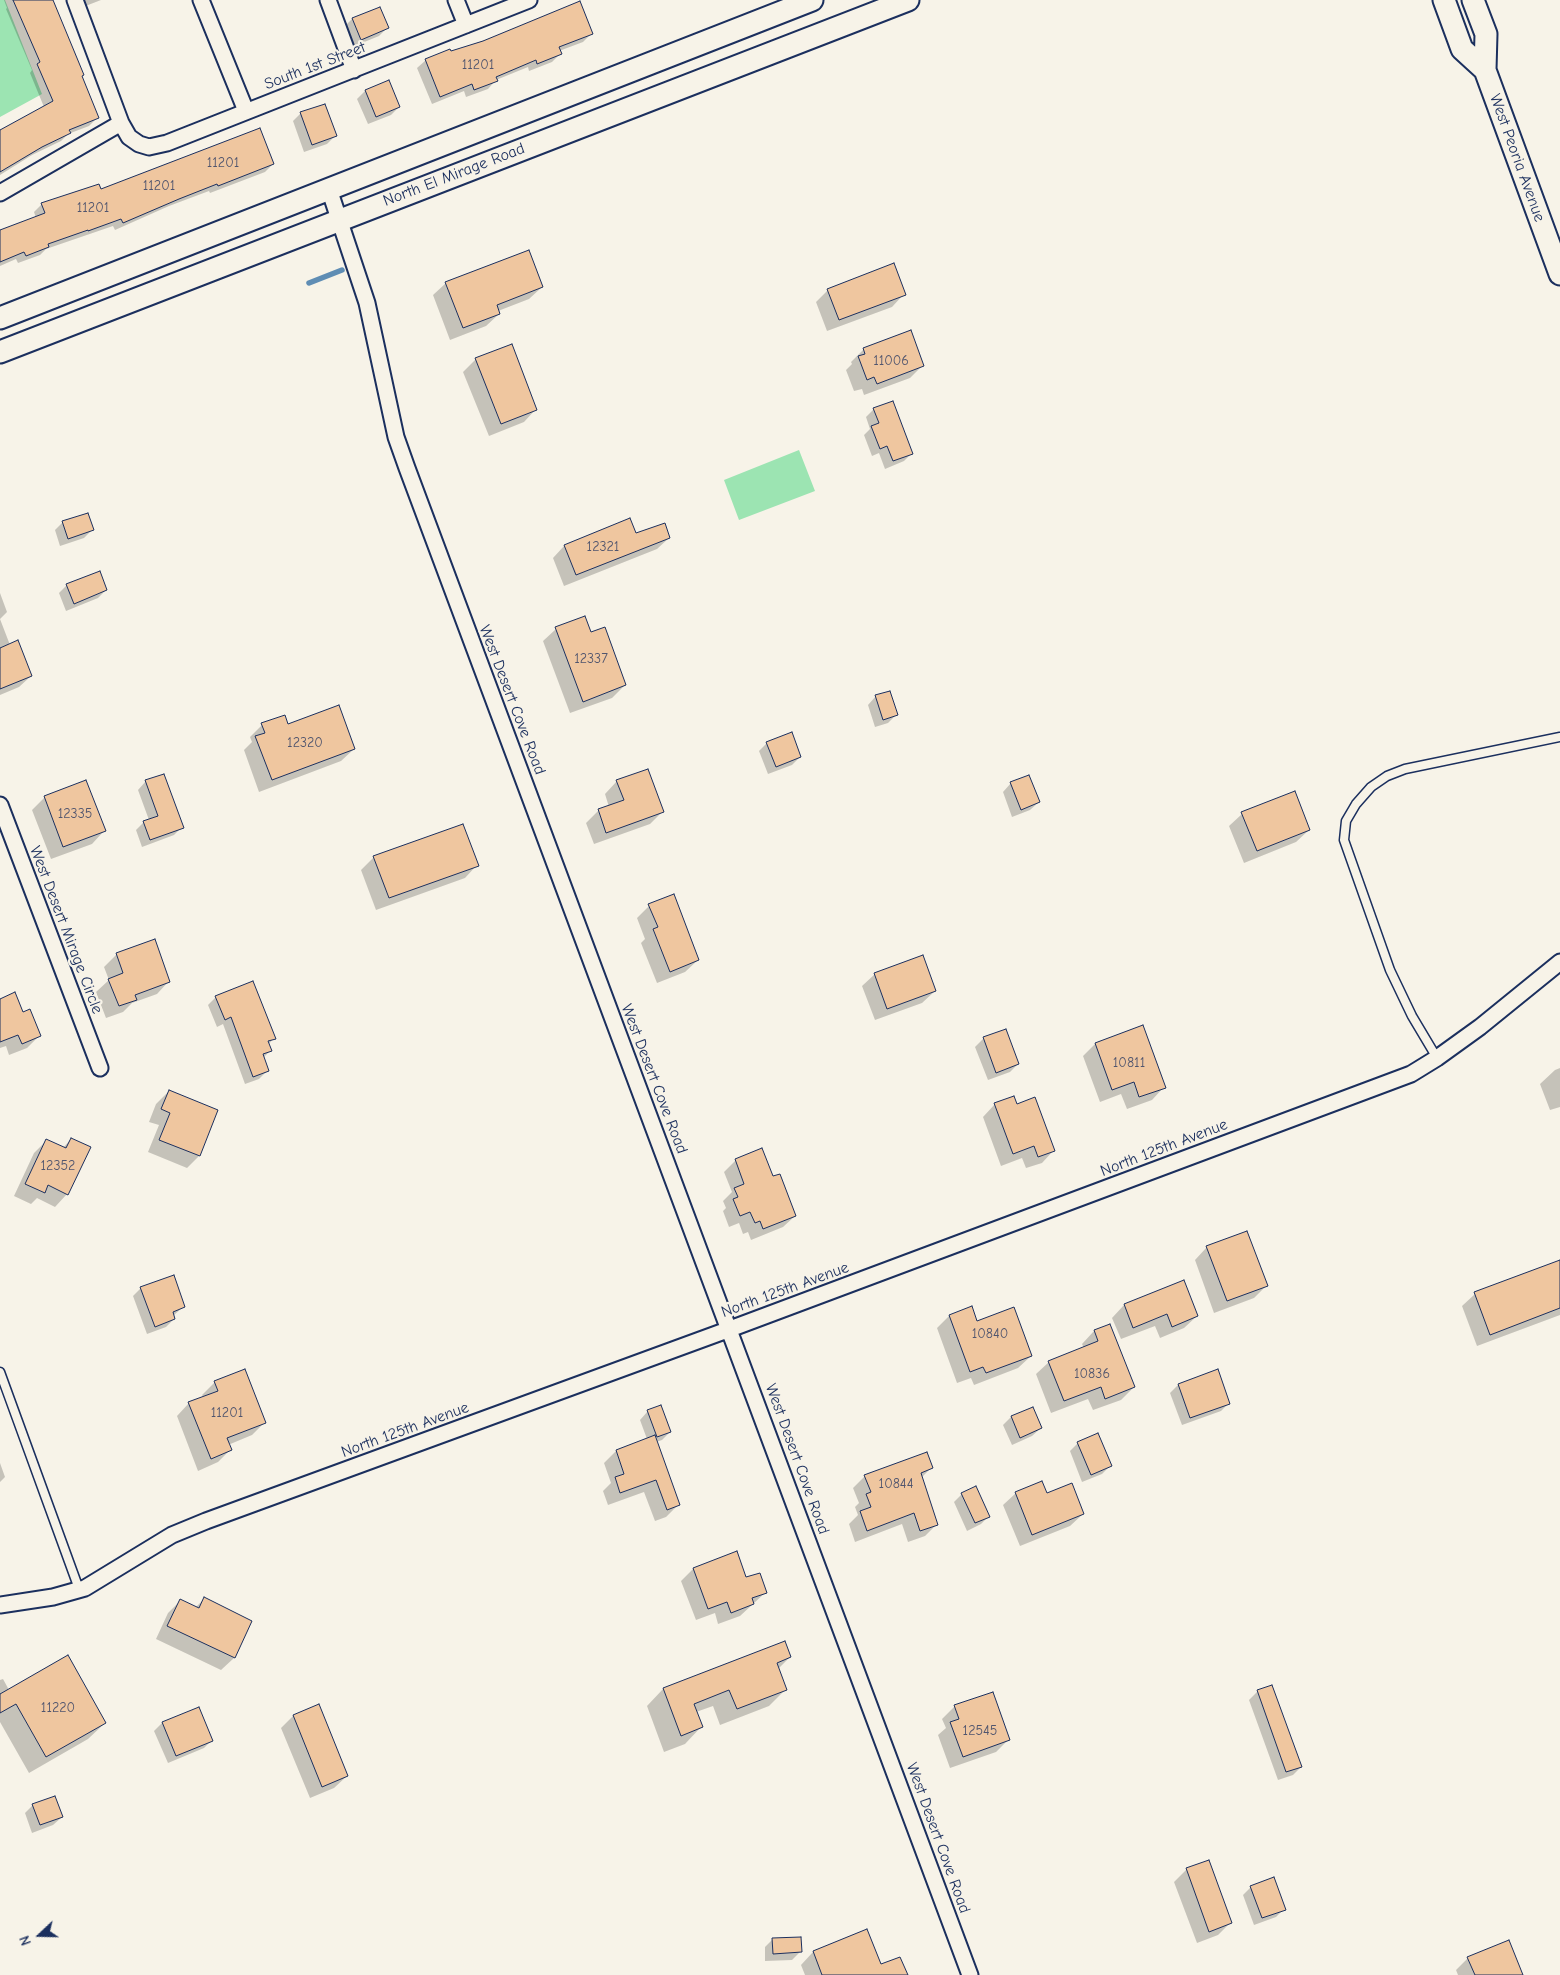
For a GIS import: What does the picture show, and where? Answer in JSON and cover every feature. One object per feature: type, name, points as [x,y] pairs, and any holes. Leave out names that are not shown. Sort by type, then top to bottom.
[{"type":"main road","name":"North El Mirage Road","points":[[0,318],[812,0]]},
{"type":"main road","name":"North El Mirage Road","points":[[0,352],[908,0]]},
{"type":"main road","name":"West Peoria Avenue","points":[[1444,0],[1462,49],[1485,70]]},
{"type":"main road","name":"West Peoria Avenue","points":[[1473,0],[1486,34],[1485,70],[1560,274]]},
{"type":"street","name":"South 1st Street","points":[[75,0],[121,123],[128,137],[148,147],[167,143],[528,0]]},
{"type":"street","points":[[201,0],[246,111]]},
{"type":"street","points":[[328,0],[354,70]]},
{"type":"street","points":[[456,0],[466,25]]},
{"type":"street","points":[[0,193],[121,123]]},
{"type":"street","name":"West Desert Cove Road","points":[[329,189],[367,303],[396,437],[407,468],[970,1975]]},
{"type":"street","name":"West Desert Mirage Circle","points":[[0,805],[100,1068]]},
{"type":"street","name":"North 125th Avenue","points":[[0,1605],[53,1597],[85,1588],[172,1535],[1412,1074],[1487,1022],[1560,962]]},
{"type":"lane","points":[[1437,1058],[1412,1016],[1390,970],[1344,840],[1346,821],[1356,804],[1370,787],[1387,776],[1405,769],[1560,737]]},
{"type":"lane","points":[[0,1372],[80,1589]]},
{"type":"green space","points":[[0,0],[5,0],[42,94],[0,117]]},
{"type":"green space","points":[[799,450],[815,491],[739,520],[724,480]]},
{"type":"building","points":[[13,0],[53,0],[84,75],[82,76],[99,118],[69,130],[71,133],[42,147],[0,172],[0,130],[53,101],[37,64],[40,62]]},
{"type":"building","points":[[580,1],[593,34],[559,47],[562,54],[537,64],[536,60],[496,77],[498,81],[474,90],[472,84],[440,97],[425,59],[450,49],[451,51],[483,41]]},
{"type":"building","points":[[380,7],[389,28],[361,40],[352,18]]},
{"type":"building","points":[[389,80],[400,107],[376,117],[365,90]]},
{"type":"building","points":[[325,104],[337,136],[312,145],[300,112]]},
{"type":"building","points":[[260,128],[274,164],[218,186],[217,184],[123,223],[121,219],[48,244],[49,247],[26,256],[24,252],[0,262],[0,230],[45,213],[41,203],[99,184],[101,189]]},
{"type":"building","points":[[529,250],[543,287],[497,305],[500,314],[463,328],[445,282]]},
{"type":"building","points":[[894,263],[906,295],[839,320],[827,289]]},
{"type":"building","points":[[911,330],[924,366],[877,384],[874,377],[867,380],[858,356],[865,354],[863,348]]},
{"type":"building","points":[[512,344],[537,410],[501,424],[475,358]]},
{"type":"building","points":[[893,401],[913,454],[893,461],[887,446],[880,449],[871,426],[879,423],[873,408]]},
{"type":"building","points":[[88,513],[94,530],[68,539],[62,521]]},
{"type":"building","points":[[630,518],[636,533],[665,523],[670,538],[576,575],[564,545]]},
{"type":"building","points":[[100,571],[107,590],[74,604],[66,584]]},
{"type":"building","points":[[585,616],[591,632],[605,627],[626,685],[583,702],[555,627]]},
{"type":"building","points":[[18,640],[32,676],[0,689],[0,648]]},
{"type":"building","points":[[890,691],[898,715],[883,720],[875,695]]},
{"type":"building","points":[[339,705],[355,749],[272,780],[255,736],[265,733],[261,723],[285,715],[288,724]]},
{"type":"building","points":[[792,732],[801,757],[776,767],[766,742]]},
{"type":"building","points":[[648,769],[664,812],[606,833],[598,809],[624,800],[616,780]]},
{"type":"building","points":[[164,774],[184,828],[150,840],[143,821],[158,816],[145,780]]},
{"type":"building","points":[[1029,775],[1040,802],[1021,810],[1010,782]]},
{"type":"building","points":[[86,780],[106,831],[63,847],[44,796]]},
{"type":"building","points":[[1295,791],[1310,830],[1257,851],[1241,812]]},
{"type":"building","points":[[463,824],[479,866],[389,898],[373,856]]},
{"type":"building","points":[[674,894],[699,960],[670,972],[653,929],[658,927],[648,904]]},
{"type":"building","points":[[155,939],[170,982],[135,995],[137,1000],[119,1006],[108,979],[123,973],[116,953]]},
{"type":"building","points":[[923,955],[936,991],[887,1009],[874,973]]},
{"type":"building","points":[[253,981],[276,1039],[268,1041],[272,1051],[263,1054],[269,1071],[253,1077],[231,1017],[225,1020],[215,996]]},
{"type":"building","points":[[15,992],[23,1012],[30,1009],[41,1036],[22,1044],[18,1035],[0,1042],[0,999]]},
{"type":"building","points":[[1143,1025],[1166,1088],[1139,1097],[1134,1082],[1112,1090],[1095,1043]]},
{"type":"building","points":[[1006,1029],[1019,1064],[996,1073],[983,1037]]},
{"type":"building","points":[[169,1090],[218,1110],[200,1156],[159,1140],[170,1113],[161,1109]]},
{"type":"building","points":[[1014,1096],[1017,1104],[1035,1097],[1055,1151],[1038,1157],[1034,1146],[1013,1154],[994,1103]]},
{"type":"building","points":[[71,1138],[91,1147],[68,1195],[48,1185],[45,1193],[25,1184],[46,1139],[66,1148]]},
{"type":"building","points":[[762,1148],[773,1176],[780,1174],[796,1216],[763,1229],[760,1221],[755,1223],[750,1212],[740,1216],[733,1199],[738,1197],[734,1188],[744,1184],[735,1159]]},
{"type":"building","points":[[1247,1231],[1268,1286],[1227,1301],[1206,1246]]},
{"type":"building","points":[[1560,1260],[1560,1308],[1490,1335],[1474,1292]]},
{"type":"building","points":[[174,1275],[185,1307],[173,1312],[175,1319],[155,1327],[140,1287]]},
{"type":"building","points":[[1184,1280],[1198,1316],[1172,1327],[1167,1314],[1133,1328],[1124,1304]]},
{"type":"building","points":[[972,1306],[977,1321],[1014,1307],[1032,1356],[986,1373],[983,1367],[970,1372],[949,1315]]},
{"type":"building","points":[[1110,1324],[1135,1387],[1105,1399],[1101,1387],[1064,1401],[1048,1361],[1098,1341],[1094,1330]]},
{"type":"building","points":[[245,1369],[266,1423],[227,1438],[232,1450],[211,1459],[188,1402],[218,1391],[214,1381]]},
{"type":"building","points":[[1218,1369],[1230,1404],[1190,1418],[1178,1384]]},
{"type":"building","points":[[661,1405],[671,1432],[657,1437],[647,1410]]},
{"type":"building","points":[[1033,1407],[1042,1428],[1020,1438],[1011,1416]]},
{"type":"building","points":[[1098,1433],[1112,1466],[1091,1475],[1077,1442]]},
{"type":"building","points":[[655,1435],[680,1505],[667,1510],[656,1480],[620,1493],[615,1477],[624,1474],[616,1450]]},
{"type":"building","points":[[927,1452],[933,1468],[921,1473],[938,1525],[920,1531],[914,1513],[867,1531],[860,1511],[871,1507],[866,1494],[871,1492],[864,1475]]},
{"type":"building","points":[[1042,1481],[1047,1493],[1072,1483],[1084,1514],[1032,1535],[1015,1492]]},
{"type":"building","points":[[976,1486],[990,1517],[975,1523],[961,1493]]},
{"type":"building","points":[[737,1551],[746,1577],[760,1573],[767,1593],[752,1598],[754,1604],[731,1613],[727,1602],[708,1609],[693,1568]]},
{"type":"building","points":[[204,1597],[252,1621],[235,1658],[167,1626],[180,1599],[199,1608]]},
{"type":"building","points":[[785,1641],[791,1657],[777,1663],[787,1690],[737,1709],[729,1690],[694,1704],[703,1727],[681,1736],[663,1688]]},
{"type":"building","points":[[68,1655],[106,1723],[46,1757],[16,1704],[0,1713],[0,1694]]},
{"type":"building","points":[[1272,1685],[1302,1767],[1286,1772],[1257,1690]]},
{"type":"building","points":[[993,1692],[1010,1740],[963,1757],[950,1722],[959,1719],[954,1705]]},
{"type":"building","points":[[319,1704],[348,1776],[322,1787],[293,1715]]},
{"type":"building","points":[[199,1707],[213,1741],[176,1756],[162,1722]]},
{"type":"building","points":[[55,1796],[63,1817],[40,1825],[32,1804]]},
{"type":"building","points":[[1209,1860],[1232,1923],[1209,1932],[1186,1868]]},
{"type":"building","points":[[1274,1877],[1286,1910],[1262,1918],[1250,1886]]},
{"type":"building","points":[[867,1929],[881,1964],[900,1957],[908,1975],[822,1975],[813,1951]]},
{"type":"building","points":[[801,1937],[802,1952],[773,1954],[772,1938]]},
{"type":"building","points":[[1509,1940],[1523,1975],[1475,1975],[1467,1957]]},
{"type":"waterway","points":[[309,283],[342,270]]}]
